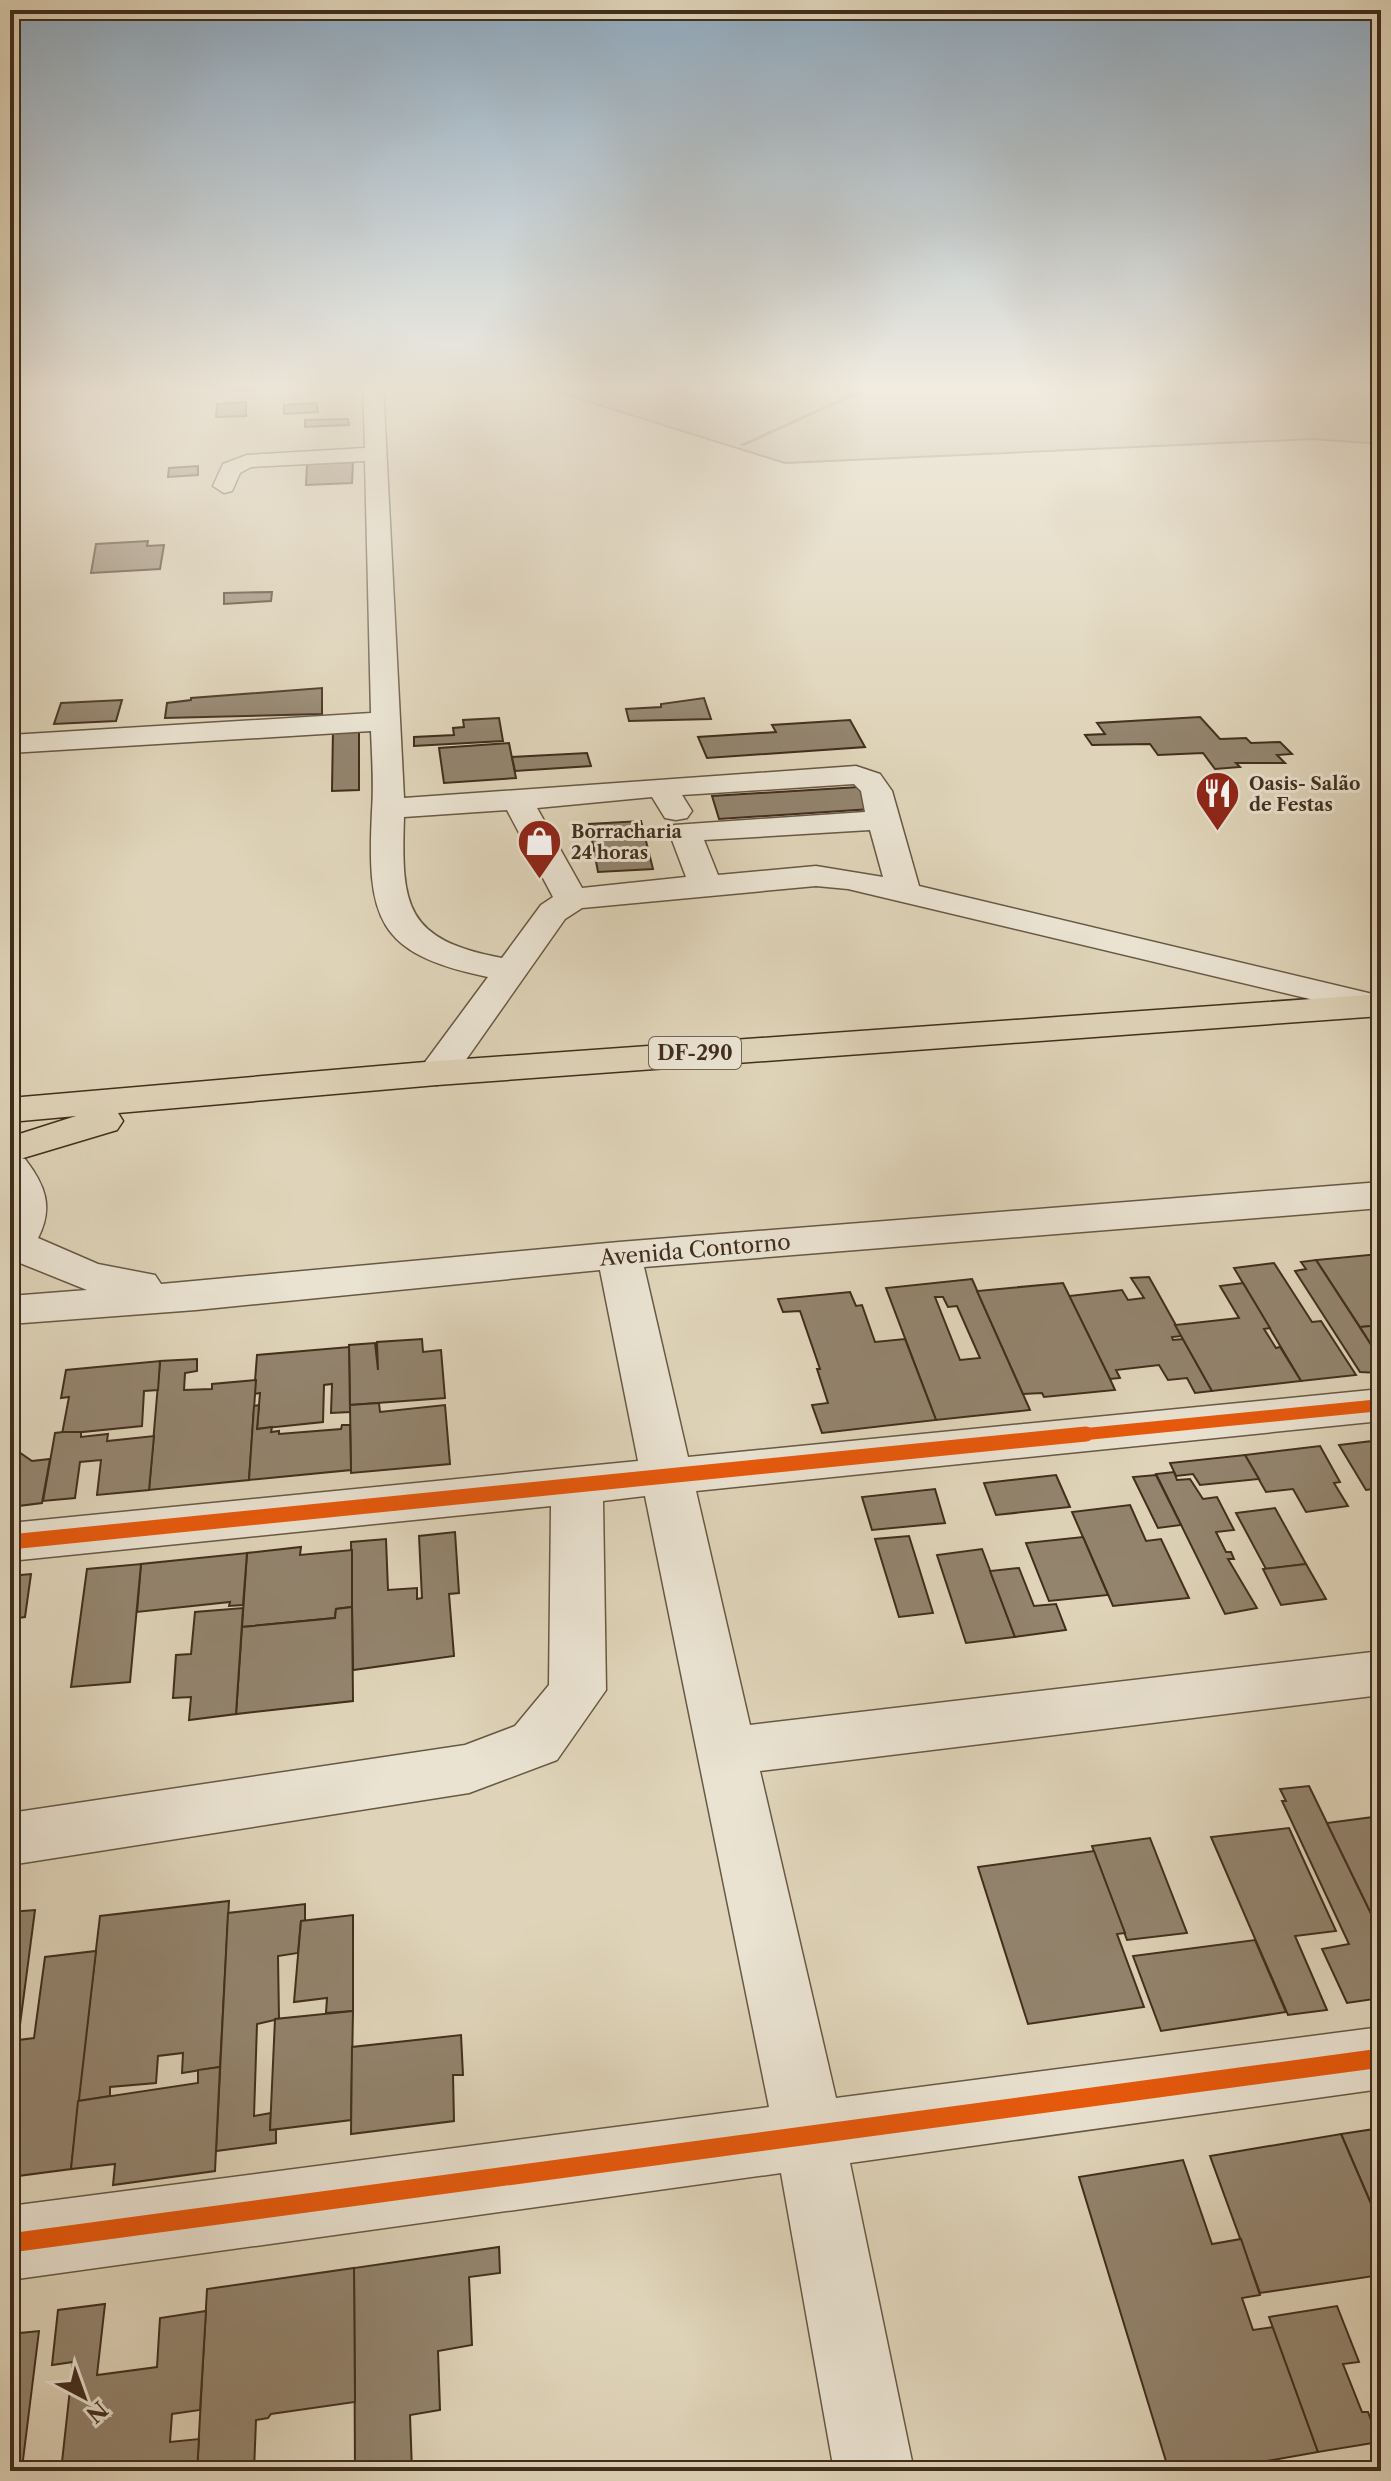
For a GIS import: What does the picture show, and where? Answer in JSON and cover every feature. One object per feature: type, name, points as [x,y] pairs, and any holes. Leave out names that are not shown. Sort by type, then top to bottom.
[{"type":"highway","name":"DF-290","points":[[10,1110],[437,1073],[1379,1005]]},
{"type":"highway","points":[[10,1150],[89,1125],[216,1092]]},
{"type":"street","points":[[378,501],[389,808],[387,893],[407,930],[427,947],[513,971]]},
{"type":"street","points":[[10,744],[386,721]]},
{"type":"street","points":[[389,808],[856,775],[868,777],[875,783],[903,890]]},
{"type":"street","points":[[661,787],[685,832],[705,884]]},
{"type":"street","points":[[517,800],[572,900]]},
{"type":"street","points":[[685,832],[883,820]]},
{"type":"street","points":[[437,1073],[553,912],[572,900],[705,884],[816,876],[903,890],[1379,1005]]},
{"type":"street","points":[[10,1168],[26,1193],[27,1209],[23,1225],[11,1245],[87,1276],[196,1296]]},
{"type":"street","name":"Avenida Contorno","points":[[10,1310],[196,1296],[619,1255],[1381,1195]]},
{"type":"street","points":[[619,1255],[809,2134],[874,2471]]},
{"type":"street","points":[[10,1542],[1381,1405]]},
{"type":"street","points":[[10,1839],[469,1769],[536,1743],[577,1690],[577,1487]]},
{"type":"street","points":[[726,1752],[1381,1673]]},
{"type":"street","points":[[10,2243],[1381,2058]]},
{"type":"building","points":[[148,541],[147,546],[164,545],[160,569],[91,573],[96,544]]},
{"type":"building","points":[[272,592],[271,601],[224,604],[224,593]]},
{"type":"building","points":[[322,688],[322,714],[165,718],[167,703],[191,698]]},
{"type":"building","points":[[704,698],[711,719],[629,721],[626,709],[661,707],[661,704]]},
{"type":"building","points":[[122,700],[116,721],[54,724],[61,703]]},
{"type":"building","points":[[1200,717],[1220,739],[1246,738],[1251,743],[1280,742],[1292,754],[1277,755],[1285,763],[1236,763],[1240,767],[1215,769],[1203,753],[1158,755],[1150,744],[1092,745],[1085,735],[1105,734],[1097,723]]},
{"type":"building","points":[[499,718],[503,741],[414,746],[414,737],[454,735],[453,728],[464,727],[463,720]]},
{"type":"building","points":[[850,720],[865,747],[707,758],[698,737],[776,732],[772,725]]},
{"type":"building","points":[[359,727],[359,790],[332,791],[333,728]]},
{"type":"building","points":[[509,743],[516,778],[444,783],[439,748]]},
{"type":"building","points":[[587,753],[591,766],[515,771],[512,757]]},
{"type":"building","points":[[875,786],[886,808],[719,819],[712,796]]},
{"type":"building","points":[[641,821],[653,869],[598,872],[589,824]]},
{"type":"building","points":[[1379,1254],[1381,1325],[1360,1327],[1316,1260]]},
{"type":"building","points":[[1316,1260],[1381,1360],[1381,1373],[1360,1372],[1295,1271],[1306,1269],[1301,1262]]},
{"type":"building","points":[[1274,1263],[1312,1322],[1321,1321],[1356,1375],[1301,1381],[1234,1268]]},
{"type":"building","points":[[1149,1277],[1182,1336],[1172,1337],[1173,1340],[1183,1339],[1212,1391],[1195,1393],[1187,1378],[1168,1380],[1159,1365],[1116,1370],[1120,1378],[1110,1379],[1069,1296],[1122,1290],[1128,1300],[1144,1298],[1131,1278]]},
{"type":"building","points":[[972,1279],[1030,1410],[936,1420],[886,1288]],"holes":[[[935,1297],[943,1297],[948,1307],[957,1306],[980,1358],[960,1360]]]},
{"type":"building","points":[[1063,1283],[1115,1390],[1044,1397],[1042,1393],[1023,1394],[977,1291]]},
{"type":"building","points":[[1243,1283],[1270,1328],[1264,1329],[1276,1348],[1280,1347],[1301,1381],[1212,1391],[1175,1325],[1239,1318],[1220,1286]]},
{"type":"building","points":[[850,1292],[856,1306],[862,1305],[875,1342],[905,1339],[936,1420],[822,1433],[812,1405],[828,1403],[817,1369],[820,1369],[800,1311],[783,1312],[778,1299]]},
{"type":"building","points":[[1381,1325],[1381,1360],[1360,1327]]},
{"type":"building","points":[[422,1339],[423,1352],[441,1350],[445,1398],[350,1405],[349,1345],[375,1343],[378,1370],[377,1342]]},
{"type":"building","points":[[349,1347],[350,1412],[331,1413],[332,1384],[324,1385],[323,1422],[257,1429],[260,1393],[254,1394],[257,1355]]},
{"type":"building","points":[[197,1359],[197,1371],[185,1373],[184,1390],[212,1389],[212,1384],[256,1380],[249,1480],[149,1490],[160,1361]]},
{"type":"building","points":[[160,1361],[158,1390],[144,1391],[142,1426],[62,1434],[69,1397],[61,1398],[66,1370]]},
{"type":"building","points":[[379,1403],[380,1412],[445,1405],[450,1464],[351,1473],[350,1405]]},
{"type":"building","points":[[259,1405],[257,1429],[272,1427],[271,1432],[279,1431],[279,1434],[341,1429],[342,1425],[350,1425],[351,1470],[249,1480],[254,1406]]},
{"type":"building","points":[[81,1432],[81,1437],[108,1434],[107,1441],[154,1436],[149,1490],[97,1495],[101,1460],[80,1462],[75,1498],[43,1501],[55,1433]]},
{"type":"building","points":[[1381,1440],[1381,1488],[1366,1490],[1339,1445]]},
{"type":"building","points":[[20,1443],[19,1452],[32,1461],[50,1459],[42,1503],[10,1507],[10,1444]]},
{"type":"building","points":[[1320,1446],[1340,1482],[1334,1483],[1348,1506],[1306,1512],[1293,1489],[1266,1492],[1245,1455]]},
{"type":"building","points":[[1245,1455],[1259,1479],[1200,1485],[1193,1474],[1176,1476],[1170,1463]]},
{"type":"building","points":[[1174,1472],[1177,1480],[1190,1479],[1203,1499],[1217,1497],[1234,1530],[1216,1532],[1226,1552],[1231,1552],[1234,1559],[1228,1559],[1257,1608],[1225,1614],[1156,1474]]},
{"type":"building","points":[[1056,1475],[1070,1507],[996,1515],[984,1483]]},
{"type":"building","points":[[1156,1475],[1181,1525],[1158,1528],[1133,1477]]},
{"type":"building","points":[[935,1489],[945,1523],[872,1530],[862,1497]]},
{"type":"building","points":[[1130,1505],[1146,1541],[1161,1539],[1189,1598],[1113,1606],[1072,1512]]},
{"type":"building","points":[[1275,1508],[1306,1564],[1266,1569],[1236,1513]]},
{"type":"building","points":[[455,1532],[459,1593],[449,1594],[454,1656],[353,1670],[351,1542],[386,1539],[388,1590],[417,1588],[417,1599],[422,1598],[419,1536]]},
{"type":"building","points":[[909,1536],[933,1613],[899,1617],[875,1539]]},
{"type":"building","points":[[1083,1537],[1108,1595],[1049,1601],[1026,1543]]},
{"type":"building","points":[[301,1547],[300,1555],[352,1550],[352,1607],[336,1609],[335,1618],[242,1627],[247,1553]]},
{"type":"building","points":[[982,1549],[1015,1637],[966,1643],[937,1555]]},
{"type":"building","points":[[247,1553],[243,1605],[229,1606],[230,1602],[137,1612],[141,1564]]},
{"type":"building","points":[[141,1564],[130,1682],[71,1687],[87,1569]]},
{"type":"building","points":[[1306,1564],[1326,1599],[1281,1605],[1263,1569]]},
{"type":"building","points":[[1019,1568],[1034,1606],[1056,1604],[1066,1630],[1015,1637],[990,1571]]},
{"type":"building","points":[[31,1574],[25,1617],[10,1619],[10,1576]]},
{"type":"building","points":[[352,1607],[353,1701],[236,1714],[242,1627],[335,1618],[336,1609]]},
{"type":"building","points":[[243,1608],[236,1714],[189,1720],[191,1697],[173,1698],[176,1655],[191,1654],[195,1612]]},
{"type":"building","points":[[1309,1786],[1381,1934],[1381,1998],[1347,2003],[1322,1949],[1349,1944],[1282,1801],[1286,1801],[1280,1789]]},
{"type":"building","points":[[1381,1816],[1381,1929],[1379,1930],[1327,1823]]},
{"type":"building","points":[[1289,1828],[1336,1931],[1295,1936],[1327,2010],[1288,2015],[1211,1837]]},
{"type":"building","points":[[1150,1838],[1187,1933],[1127,1940],[1092,1846]]},
{"type":"building","points":[[1094,1851],[1125,1933],[1117,1934],[1144,2007],[1028,2024],[978,1867]]},
{"type":"building","points":[[229,1901],[220,2067],[182,2073],[183,2053],[158,2056],[156,2083],[110,2087],[110,2096],[78,2101],[100,1916]]},
{"type":"building","points":[[305,1904],[305,1921],[301,1921],[298,1953],[278,1956],[279,2019],[257,2024],[254,2116],[271,2113],[270,2130],[276,2129],[276,2143],[216,2151],[228,1913]]},
{"type":"building","points":[[35,1910],[18,2040],[34,2038],[45,1957],[96,1951],[71,2169],[10,2177],[10,1912]]},
{"type":"building","points":[[353,1915],[353,2011],[326,2013],[327,1998],[294,2002],[301,1921]]},
{"type":"building","points":[[1255,1940],[1286,2012],[1161,2031],[1133,1956]]},
{"type":"building","points":[[353,2011],[351,2120],[270,2130],[275,2019]]},
{"type":"building","points":[[461,2035],[463,2075],[453,2075],[454,2121],[351,2134],[352,2047]]},
{"type":"building","points":[[220,2067],[215,2171],[113,2185],[115,2164],[71,2169],[78,2101],[198,2083],[198,2070]]},
{"type":"building","points":[[1381,2128],[1381,2227],[1341,2134]]},
{"type":"building","points":[[1341,2134],[1381,2227],[1381,2275],[1260,2293],[1210,2156]]},
{"type":"building","points":[[1183,2160],[1212,2244],[1241,2239],[1260,2295],[1242,2298],[1253,2330],[1273,2327],[1318,2452],[1210,2471],[1169,2471],[1079,2177]]},
{"type":"building","points":[[499,2247],[500,2273],[469,2277],[472,2345],[438,2351],[440,2410],[410,2415],[412,2471],[355,2471],[354,2268]]},
{"type":"building","points":[[354,2268],[355,2402],[271,2414],[268,2418],[256,2420],[254,2471],[197,2471],[207,2289]]},
{"type":"building","points":[[105,2304],[97,2375],[157,2367],[160,2318],[206,2311],[200,2410],[172,2414],[170,2442],[199,2439],[197,2471],[61,2471],[73,2362],[52,2365],[58,2310]]},
{"type":"building","points":[[1337,2306],[1359,2362],[1343,2364],[1362,2412],[1368,2412],[1379,2442],[1318,2452],[1269,2317]]},
{"type":"building","points":[[39,2331],[22,2468],[10,2469],[10,2334]]},
{"type":"cycle path","points":[[10,1542],[1381,1405]]},
{"type":"cycle path","points":[[10,2243],[1381,2058]]},
{"type":"place","name":"Oasis- Salão de Festas","points":[[1218,833]]},
{"type":"place","name":"Borracharia 24 horas","points":[[540,881]]}]
